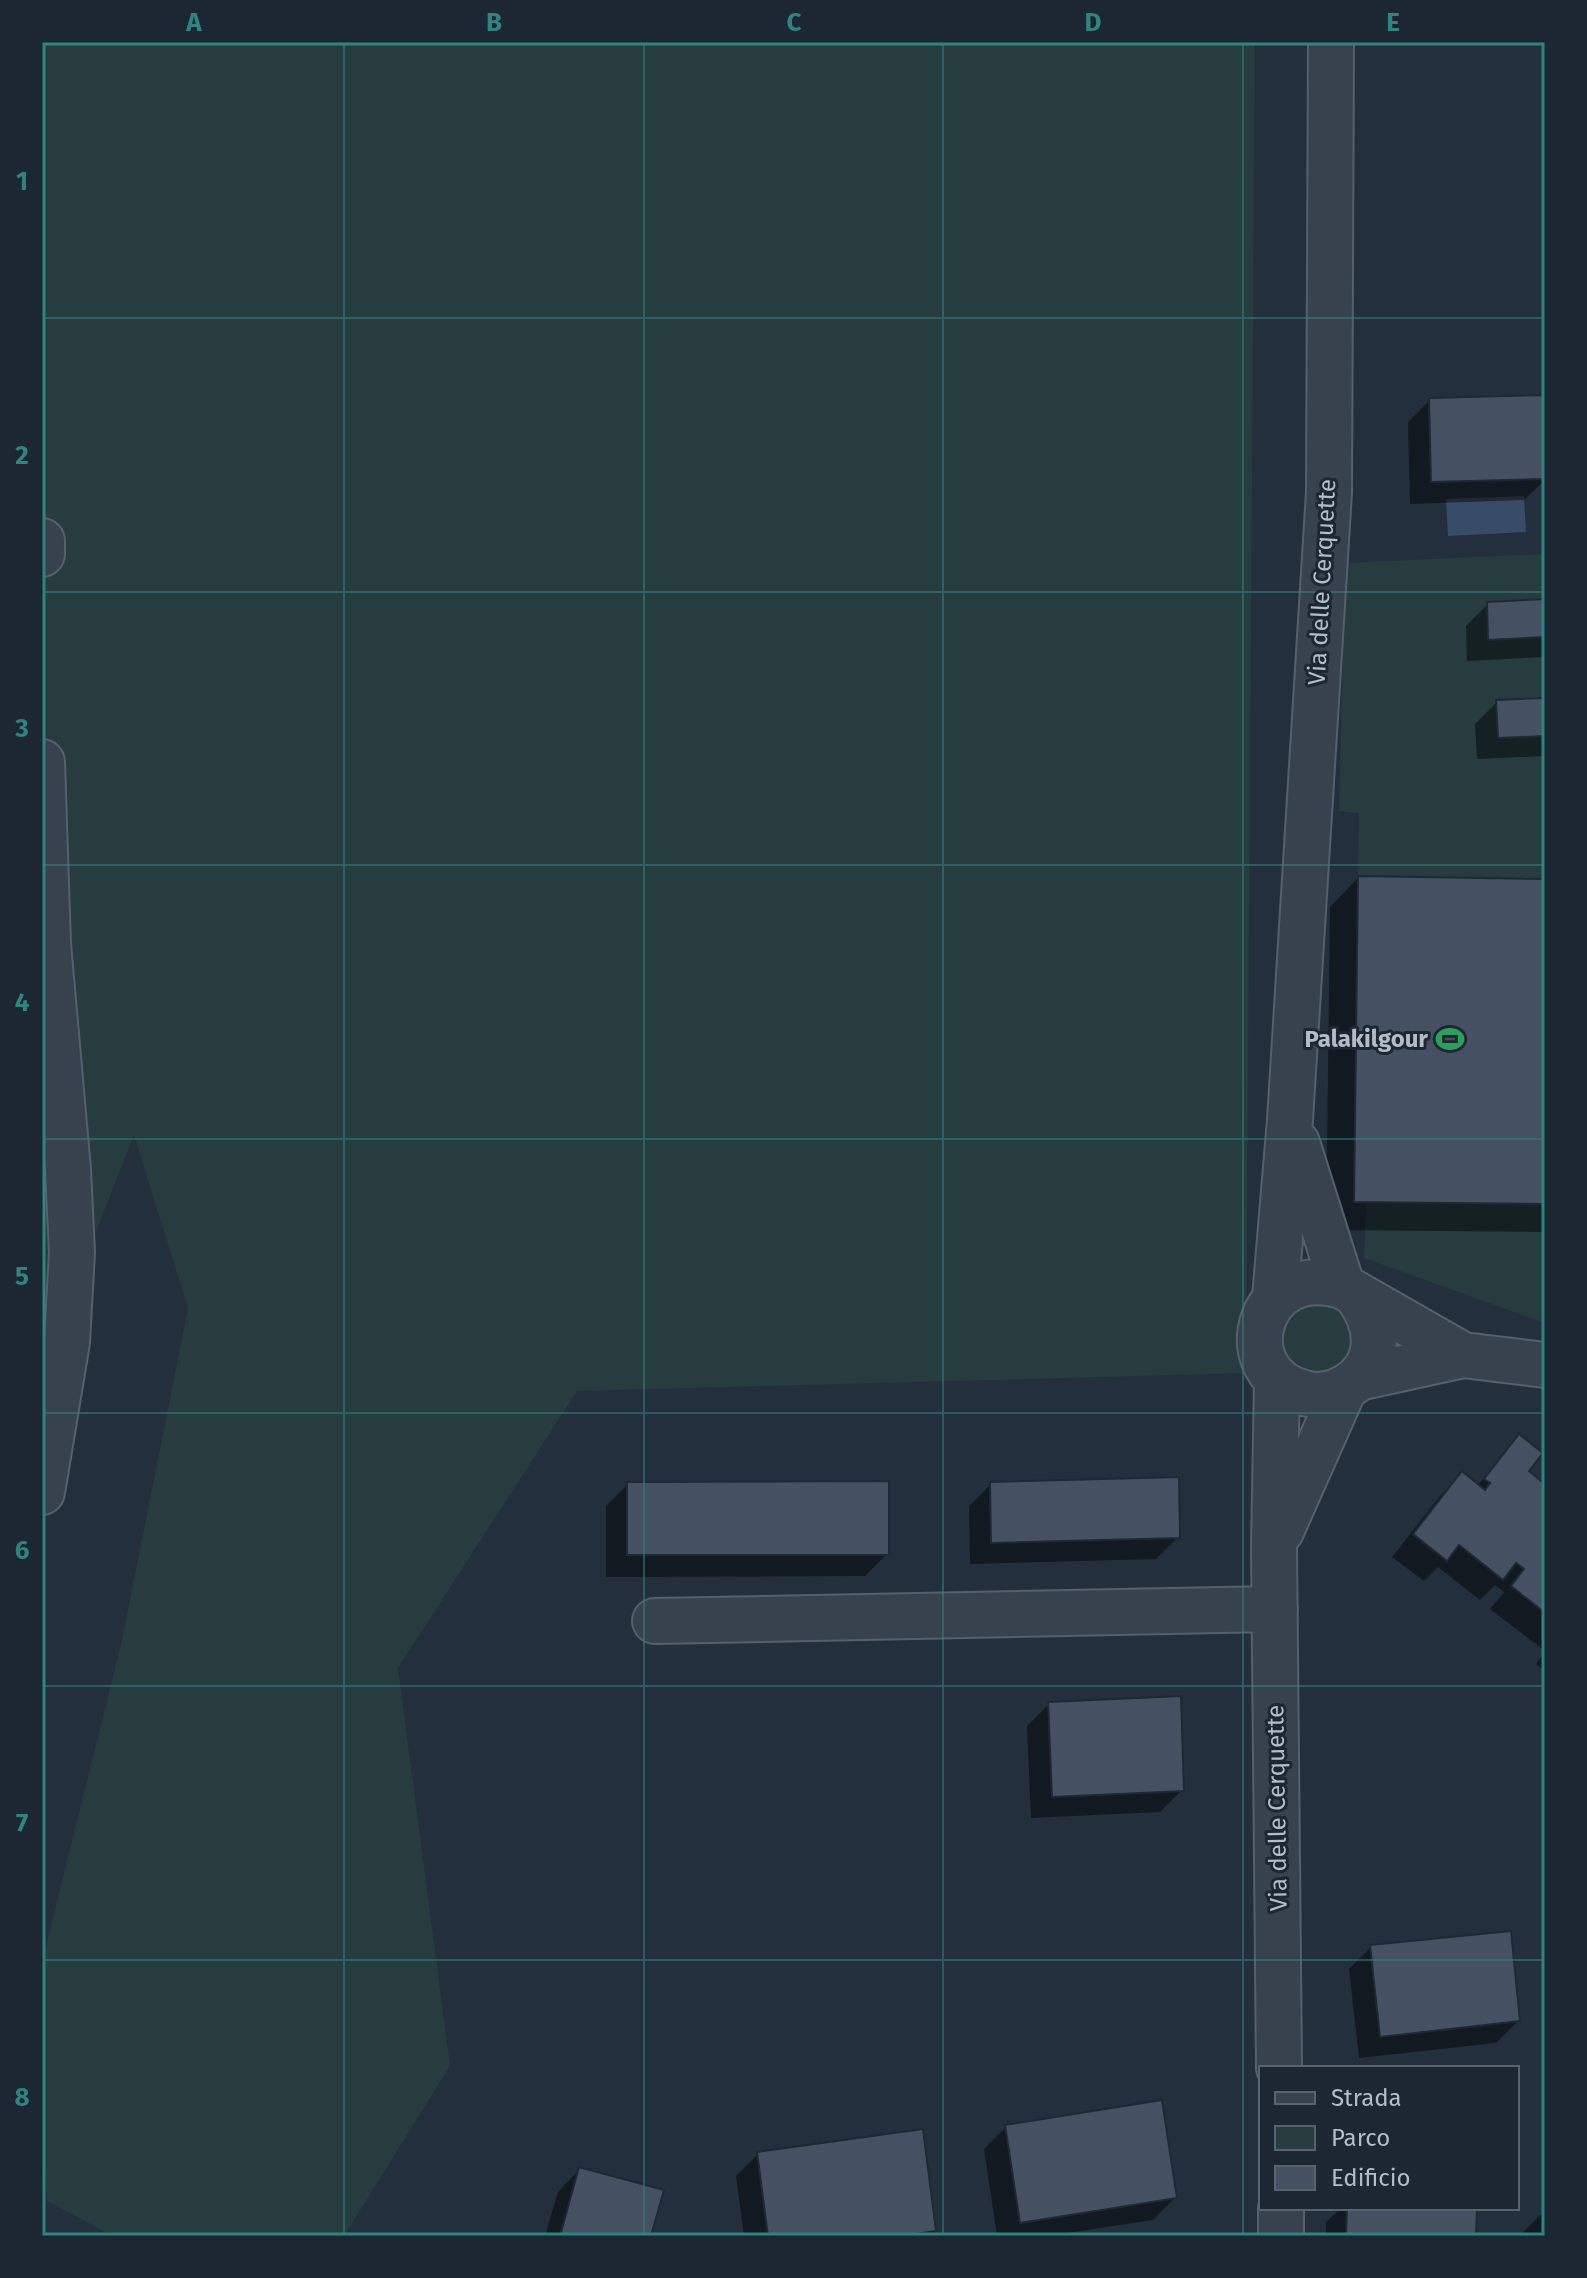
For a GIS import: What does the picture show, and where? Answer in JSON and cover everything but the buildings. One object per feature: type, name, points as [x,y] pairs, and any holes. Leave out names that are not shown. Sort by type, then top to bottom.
[{"type":"street","name":"Via delle Cerquette","points":[[1275,1298],[1290,1120],[1329,492],[1331,42]]},
{"type":"street","points":[[42,541],[42,554]]},
{"type":"street","points":[[42,762],[48,944],[72,1252],[67,1342],[42,1492]]},
{"type":"street","name":"Via delle Cerquette","points":[[1290,1120],[1349,1291]]},
{"type":"street","points":[[1463,1355],[1349,1291],[1325,1281],[1307,1281],[1290,1287],[1275,1298],[1263,1321],[1260,1348],[1266,1365],[1277,1379],[1292,1390],[1309,1395],[1327,1394],[1351,1384],[1463,1355],[1545,1365]]},
{"type":"street","points":[[1349,1291],[1368,1311],[1374,1346],[1369,1363],[1351,1384]]},
{"type":"street","name":"Via delle Cerquette","points":[[1277,1379],[1274,1548],[1279,2066]]},
{"type":"street","name":"Via delle Cerquette","points":[[1274,1548],[1351,1384]]},
{"type":"street","points":[[655,1621],[1275,1609]]},
{"type":"street","points":[[1281,2210],[1281,2236]]},
{"type":"green space","points":[[42,42],[1255,42],[1246,1373],[577,1391],[398,1668],[450,2066],[344,2236],[113,2236],[47,2201],[42,2126],[42,1962],[122,1640],[188,1308],[134,1135],[43,1366],[42,1380]]},
{"type":"green space","name":"Palakilgour","points":[[1545,554],[1545,1323],[1364,1258],[1366,1203],[1354,1202],[1359,813],[1339,811],[1345,563]]},
{"type":"green space","points":[[1316,1304],[1341,1314],[1351,1339],[1341,1364],[1316,1374],[1291,1364],[1281,1339],[1291,1314]]},
{"type":"water","points":[[1524,496],[1526,532],[1448,536],[1446,499]]},
{"type":"place","name":"Palakilgour","points":[[1450,1039]]}]
